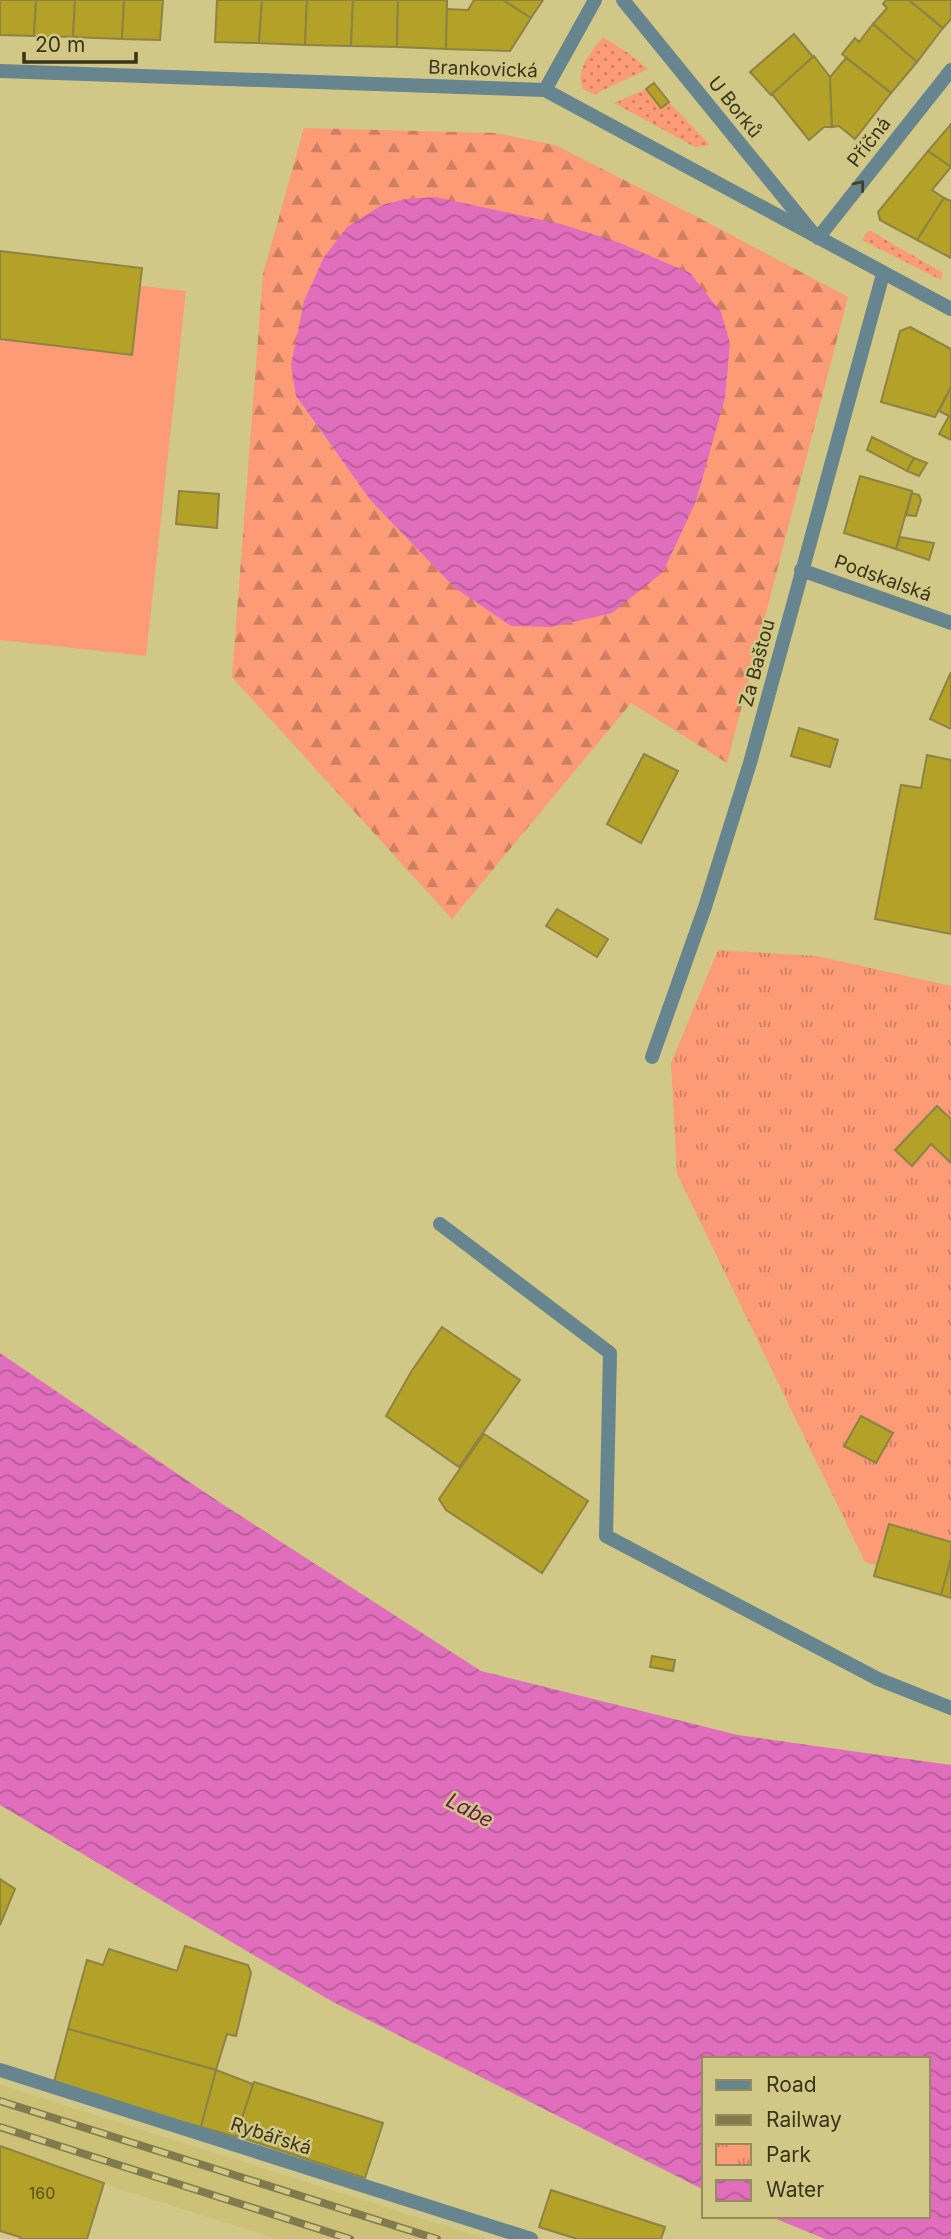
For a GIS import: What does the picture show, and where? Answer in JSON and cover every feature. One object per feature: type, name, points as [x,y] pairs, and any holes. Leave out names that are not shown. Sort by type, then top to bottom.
[{"type":"street","points":[[545,90],[595,0]]},
{"type":"street","name":"U Borků","points":[[623,0],[817,238]]},
{"type":"street","name":"Příčná","points":[[817,238],[951,70]]},
{"type":"street","name":"Brankovická","points":[[0,71],[545,90],[951,309]]},
{"type":"street","name":"Za Baštou","points":[[652,1057],[705,907],[750,763],[883,274]]},
{"type":"street","name":"Podskalská","points":[[801,570],[951,622]]},
{"type":"street","points":[[440,1224],[610,1353],[606,1536],[878,1679],[951,1708]]},
{"type":"street","name":"Rybářská","points":[[0,2070],[531,2239]]},
{"type":"shaded area","points":[[0,2084],[486,2239],[277,2239],[0,2151]]},
{"type":"green space","points":[[603,37],[648,69],[596,95],[583,89],[581,74],[589,55]]},
{"type":"green space","points":[[646,89],[661,108],[669,102],[710,145],[695,147],[614,103]]},
{"type":"green space","points":[[304,128],[495,133],[555,145],[848,297],[727,763],[631,703],[452,919],[232,677],[263,274]],"holes":[[[296,397],[455,588],[371,501]]]},
{"type":"green space","points":[[869,230],[943,273],[941,280],[862,240]]},
{"type":"green space","points":[[0,270],[186,291],[146,656],[0,640]]},
{"type":"green space","points":[[718,950],[817,956],[951,986],[951,1586],[865,1562],[677,1174],[671,1063]]},
{"type":"water","points":[[435,197],[561,224],[618,242],[690,273],[721,312],[730,343],[725,398],[696,501],[663,572],[612,613],[551,627],[511,626],[455,588],[371,501],[296,396],[291,365],[304,301],[324,257],[347,227],[382,205],[405,199]]},
{"type":"water","name":"Labe","points":[[0,1353],[213,1498],[481,1671],[738,1735],[951,1765],[951,2239],[825,2239],[774,2218],[930,2218],[930,2057],[702,2057],[702,2189],[333,2002],[0,1805]]},
{"type":"building","points":[[0,0],[36,0],[34,36],[0,35]]},
{"type":"building","points":[[36,0],[75,0],[73,37],[34,36]]},
{"type":"building","points":[[75,0],[124,0],[122,39],[73,37]]},
{"type":"building","points":[[124,0],[163,0],[160,40],[122,39]]},
{"type":"building","points":[[217,0],[262,0],[259,43],[215,42]]},
{"type":"building","points":[[262,0],[307,0],[305,45],[259,43]]},
{"type":"building","points":[[307,0],[353,0],[351,46],[305,45]]},
{"type":"building","points":[[353,0],[398,0],[397,47],[351,46]]},
{"type":"building","points":[[398,0],[447,0],[446,49],[397,47]]},
{"type":"building","points":[[474,0],[503,0],[531,18],[510,51],[446,49],[447,9],[468,10]]},
{"type":"building","points":[[503,0],[543,0],[531,18]]},
{"type":"building","points":[[886,0],[909,0],[943,28],[917,62],[873,24],[887,8],[883,4]]},
{"type":"building","points":[[909,0],[951,0],[951,19],[943,28]]},
{"type":"building","points":[[873,24],[917,62],[891,93],[842,54],[855,38],[859,42]]},
{"type":"building","points":[[794,34],[813,57],[771,95],[750,72]]},
{"type":"building","points":[[814,56],[830,77],[832,127],[824,127],[809,140],[772,94]]},
{"type":"building","points":[[846,58],[891,93],[855,139],[839,126],[832,127],[830,77]]},
{"type":"building","points":[[654,83],[669,102],[661,108],[646,89]]},
{"type":"building","points":[[951,124],[951,167],[928,151]]},
{"type":"building","points":[[928,151],[951,167],[932,190],[944,198],[917,240],[880,220],[878,212]]},
{"type":"building","points":[[944,198],[951,201],[951,258],[917,240]]},
{"type":"building","points":[[0,251],[142,268],[132,355],[0,339]]},
{"type":"building","points":[[910,327],[951,349],[951,387],[935,417],[881,402],[900,331]]},
{"type":"building","points":[[951,387],[951,440],[939,434],[949,416],[939,411]]},
{"type":"building","points":[[872,437],[914,458],[907,471],[867,450]]},
{"type":"building","points":[[914,458],[927,463],[919,476],[907,471]]},
{"type":"building","points":[[860,476],[912,491],[896,549],[844,533]]},
{"type":"building","points":[[179,491],[219,494],[217,528],[176,524]]},
{"type":"building","points":[[912,493],[919,495],[921,500],[916,516],[906,515]]},
{"type":"building","points":[[900,537],[934,543],[929,560],[896,549]]},
{"type":"building","points":[[951,672],[951,729],[930,719]]},
{"type":"building","points":[[799,728],[838,740],[830,767],[791,756]]},
{"type":"building","points":[[644,754],[678,771],[641,843],[607,824]]},
{"type":"building","points":[[927,755],[951,760],[951,934],[875,919],[901,785],[921,788]]},
{"type":"building","points":[[557,909],[608,939],[597,957],[546,926]]},
{"type":"building","points":[[937,1106],[951,1119],[951,1163],[931,1144],[912,1166],[895,1150]]},
{"type":"building","points":[[442,1327],[520,1380],[459,1467],[386,1416],[411,1372]]},
{"type":"building","points":[[861,1416],[893,1433],[876,1463],[844,1446]]},
{"type":"building","points":[[484,1434],[588,1501],[542,1573],[446,1510],[439,1499]]},
{"type":"building","points":[[889,1524],[951,1542],[951,1559],[941,1595],[874,1576]]},
{"type":"building","points":[[951,1559],[951,1598],[941,1595]]},
{"type":"building","points":[[652,1656],[675,1660],[673,1671],[650,1667]]},
{"type":"building","points":[[0,1879],[15,1889],[0,1925]]},
{"type":"building","points":[[185,1946],[248,1965],[251,1973],[236,2036],[227,2034],[216,2070],[68,2029],[87,1960],[103,1965],[109,1949],[177,1971]]},
{"type":"building","points":[[68,2029],[216,2070],[201,2127],[53,2086]]},
{"type":"building","points":[[216,2070],[253,2084],[236,2137],[201,2127]]},
{"type":"building","points":[[254,2082],[383,2123],[365,2178],[236,2136]]},
{"type":"building","points":[[0,2146],[104,2183],[87,2239],[20,2239],[0,2231]]},
{"type":"building","points":[[551,2190],[665,2227],[661,2239],[577,2239],[539,2227]]},
{"type":"railway","points":[[0,2101],[437,2239]]},
{"type":"railway","points":[[0,2127],[350,2239]]}]
